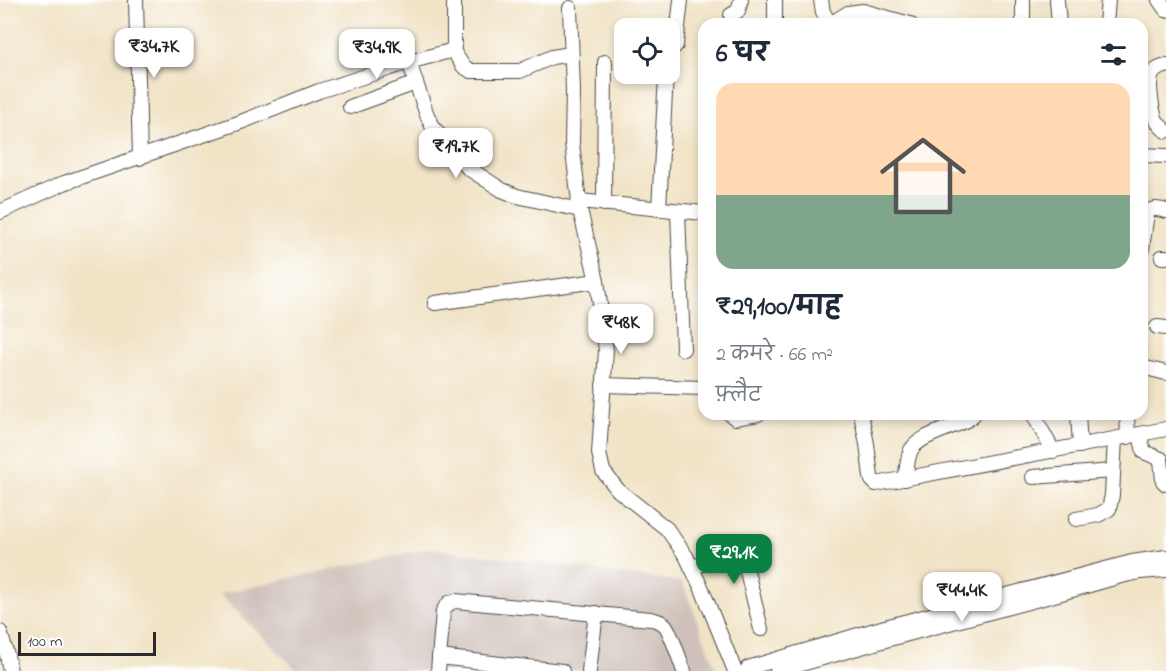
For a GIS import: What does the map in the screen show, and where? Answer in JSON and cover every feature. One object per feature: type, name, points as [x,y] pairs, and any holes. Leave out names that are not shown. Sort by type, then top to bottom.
[{"type":"street","points":[[136,0],[140,158]]},
{"type":"street","points":[[0,212],[64,183],[242,122],[319,91],[447,52],[454,47],[454,0]]},
{"type":"street","points":[[679,18],[681,0]]},
{"type":"street","points":[[731,15],[738,11],[741,0]]},
{"type":"street","points":[[775,0],[775,18]]},
{"type":"street","points":[[821,0],[826,18]]},
{"type":"street","points":[[1023,0],[1023,18]]},
{"type":"street","points":[[1057,0],[1058,18]]},
{"type":"street","points":[[1106,18],[1108,0]]},
{"type":"street","points":[[1159,0],[1166,10]]},
{"type":"street","points":[[840,18],[858,6],[863,11],[890,18]]},
{"type":"street","points":[[570,8],[572,143],[580,206],[597,281],[606,350],[599,453],[603,471],[618,490],[667,529],[686,556],[735,671]]},
{"type":"street","points":[[452,49],[464,66],[471,71],[514,72],[552,57],[571,54]]},
{"type":"street","points":[[409,62],[432,126],[468,168],[502,190],[517,195],[580,206],[604,204],[698,213]]},
{"type":"street","points":[[604,204],[605,62]]},
{"type":"street","points":[[1166,66],[1153,73],[1150,95],[1156,119],[1166,131]]},
{"type":"street","points":[[350,107],[416,83]]},
{"type":"street","points":[[659,209],[665,84]]},
{"type":"street","points":[[1148,155],[1166,156]]},
{"type":"street","points":[[1148,212],[1154,209],[1166,211]]},
{"type":"street","points":[[678,211],[683,349]]},
{"type":"street","points":[[435,303],[597,281]]},
{"type":"street","points":[[1148,368],[1166,373]]},
{"type":"street","points":[[603,385],[698,388]]},
{"type":"street","points":[[862,420],[872,480],[876,484],[1166,429]]},
{"type":"street","points":[[905,479],[908,459],[915,445],[923,439],[967,420]]},
{"type":"street","points":[[1037,420],[1053,451]]},
{"type":"street","points":[[1078,420],[1080,446]]},
{"type":"street","points":[[1076,519],[1098,515],[1109,509],[1113,471],[1128,437],[1128,420]]},
{"type":"street","points":[[1128,437],[1144,452],[1161,459],[1163,481],[1166,484]]},
{"type":"street","points":[[1033,477],[1113,471]]},
{"type":"street","points":[[747,671],[748,668],[885,627],[1132,562],[1166,557]]},
{"type":"street","points":[[691,567],[730,558],[740,558],[745,563],[761,629]]},
{"type":"street","points":[[777,671],[1121,576],[1166,570]]},
{"type":"street","points":[[562,671],[438,664],[443,611],[449,603],[455,601],[660,621],[668,631],[684,671]]},
{"type":"street","points":[[589,671],[596,614]]},
{"type":"street","points":[[0,632],[4,655],[10,671]]},
{"type":"shaded area","points":[[431,548],[682,582],[717,671],[298,671],[219,594]]}]
